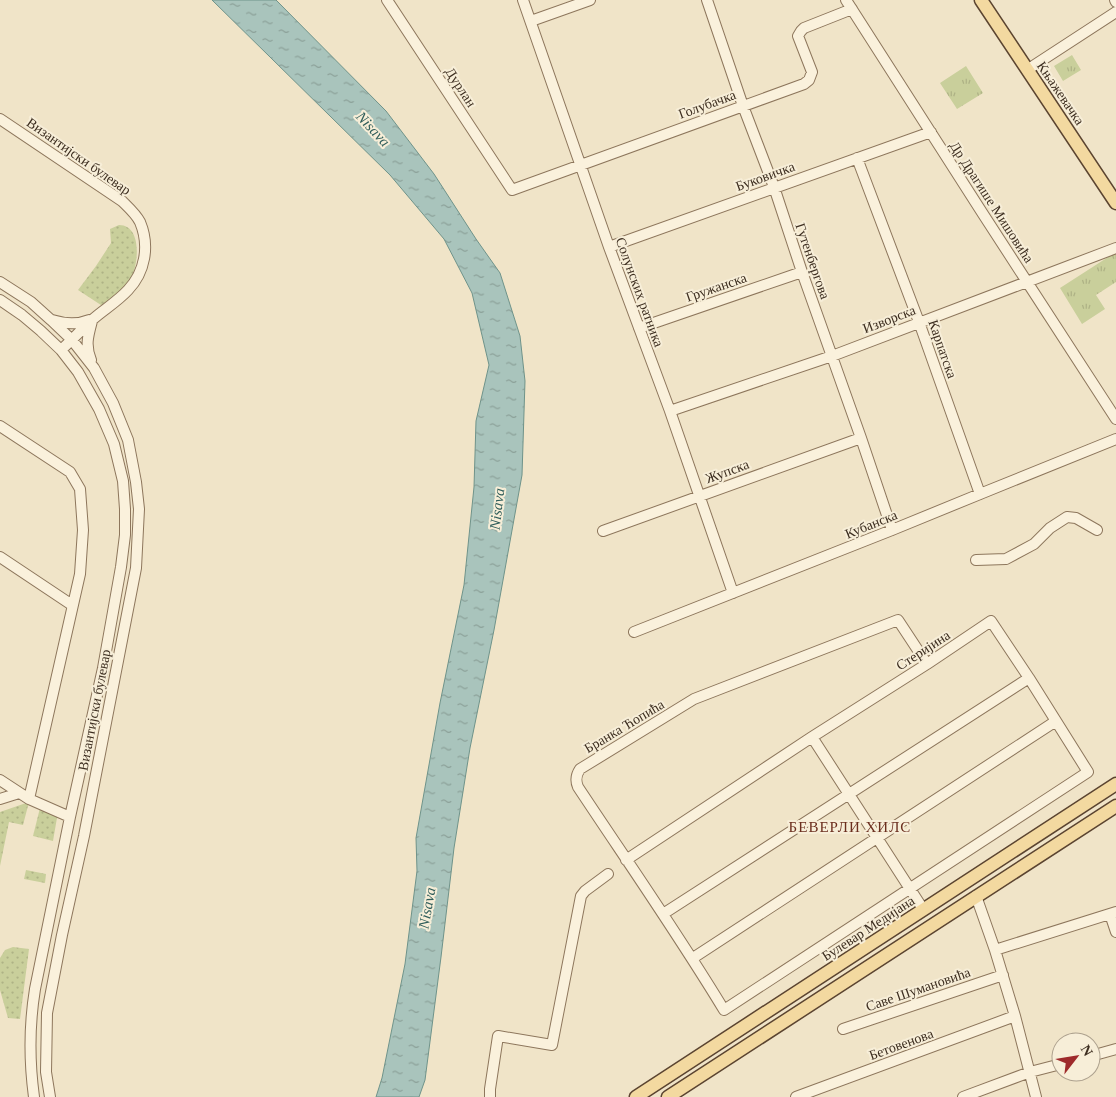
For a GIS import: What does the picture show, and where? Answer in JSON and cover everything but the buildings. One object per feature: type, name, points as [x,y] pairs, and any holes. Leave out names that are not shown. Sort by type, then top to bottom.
[{"type":"main road","name":"Књажевачка","points":[[981,0],[1116,203]]},
{"type":"main road","name":"Булевар Медијана","points":[[636,1097],[1116,784]]},
{"type":"main road","points":[[668,1097],[1116,806]]},
{"type":"street","name":"Дурлан","points":[[388,0],[512,190]]},
{"type":"street","name":"Солунских ратника","points":[[523,0],[608,247],[670,411],[734,593]]},
{"type":"street","points":[[531,21],[590,0]]},
{"type":"street","name":"Гутенбергова","points":[[707,0],[743,106],[774,187],[892,530]]},
{"type":"street","name":"Др Драгише Мишовића","points":[[846,0],[1116,419]]},
{"type":"street","name":"Голубачка","points":[[512,190],[804,84],[809,80],[812,72],[798,36],[801,31],[804,28],[852,10]]},
{"type":"street","points":[[1027,70],[1116,12]]},
{"type":"street","name":"Византијски булевар","points":[[0,119],[122,201],[139,221],[145,244],[143,266],[140,274],[129,289],[93,319],[61,350]]},
{"type":"street","name":"Буковичка","points":[[608,247],[931,132]]},
{"type":"street","name":"Карпатска","points":[[857,158],[919,322],[980,494]]},
{"type":"street","name":"Изворска","points":[[670,411],[832,356],[1116,248]]},
{"type":"street","name":"Гружанска","points":[[639,328],[802,272]]},
{"type":"street","name":"Византијски булевар","points":[[0,282],[31,302],[51,320],[72,340],[94,368],[128,440],[139,509],[136,568],[84,836],[47,1013],[46,1072],[50,1097]]},
{"type":"street","name":"Византијски булевар","points":[[0,300],[34,324],[61,350],[78,372],[99,409],[114,444],[123,481],[125,509],[125,535],[120,573],[103,668],[34,989],[31,1014],[30,1058],[34,1097]]},
{"type":"street","points":[[51,320],[80,324],[93,319]]},
{"type":"street","points":[[93,319],[87,340],[88,352],[94,368]]},
{"type":"street","points":[[0,426],[70,472],[80,489],[83,530],[80,574],[30,798]]},
{"type":"street","name":"Жупска","points":[[603,531],[861,438]]},
{"type":"street","name":"Кубанска","points":[[634,632],[1116,439]]},
{"type":"street","points":[[976,560],[1006,559],[1034,544],[1050,528],[1068,517],[1076,518],[1097,530]]},
{"type":"street","points":[[0,557],[72,606]]},
{"type":"street","name":"Бранка Ћопића","points":[[724,1010],[693,958],[578,787],[576,782],[580,769],[694,699],[898,620],[927,664]]},
{"type":"street","name":"Стеријина","points":[[626,860],[991,621],[1088,772]]},
{"type":"street","points":[[663,914],[1029,678]]},
{"type":"street","points":[[693,958],[1056,721]]},
{"type":"street","points":[[812,737],[923,909]]},
{"type":"street","name":"Булевар Медијана","points":[[724,1010],[1088,772]]},
{"type":"street","points":[[0,780],[19,793],[70,818]]},
{"type":"street","points":[[0,799],[19,793]]},
{"type":"street","points":[[490,1097],[498,1036],[552,1045],[581,896],[585,890],[608,874]]},
{"type":"street","points":[[976,896],[1003,975],[1036,1097]]},
{"type":"street","points":[[995,950],[1113,913],[1116,932]]},
{"type":"street","name":"Саве Шумановића","points":[[843,1030],[1003,975]]},
{"type":"street","name":"Бетовенова","points":[[796,1097],[1015,1016]]},
{"type":"street","points":[[1101,1053],[1116,1049]]},
{"type":"street","points":[[963,1097],[1030,1072],[1051,1067]]},
{"type":"green space","points":[[1072,55],[1081,70],[1063,81],[1054,66]]},
{"type":"green space","points":[[966,66],[983,93],[957,109],[940,83]]},
{"type":"green space","points":[[119,225],[127,227],[132,232],[137,248],[137,257],[129,282],[104,307],[78,290],[111,243],[110,229]]},
{"type":"green space","points":[[1116,252],[1116,282],[1096,295],[1105,309],[1082,324],[1060,288]]},
{"type":"green space","points":[[29,802],[23,825],[9,822],[0,866],[0,812]]},
{"type":"green space","points":[[41,804],[58,812],[53,841],[33,836]]},
{"type":"green space","points":[[26,870],[46,874],[45,883],[24,879]]},
{"type":"green space","points":[[13,947],[29,949],[20,1019],[8,1018],[0,990],[0,958],[5,950]]},
{"type":"water","name":"Nisava","points":[[212,0],[276,0],[386,111],[434,174],[500,273],[520,336],[525,381],[522,475],[470,748],[454,848],[425,1080],[419,1097],[376,1097],[382,1078],[405,964],[417,871],[416,838],[440,703],[464,585],[474,487],[476,421],[489,365],[472,293],[444,239],[390,175]]},
{"type":"district","name":"БЕВЕРЛИ ХИЛС","points":[[850,827]]}]
